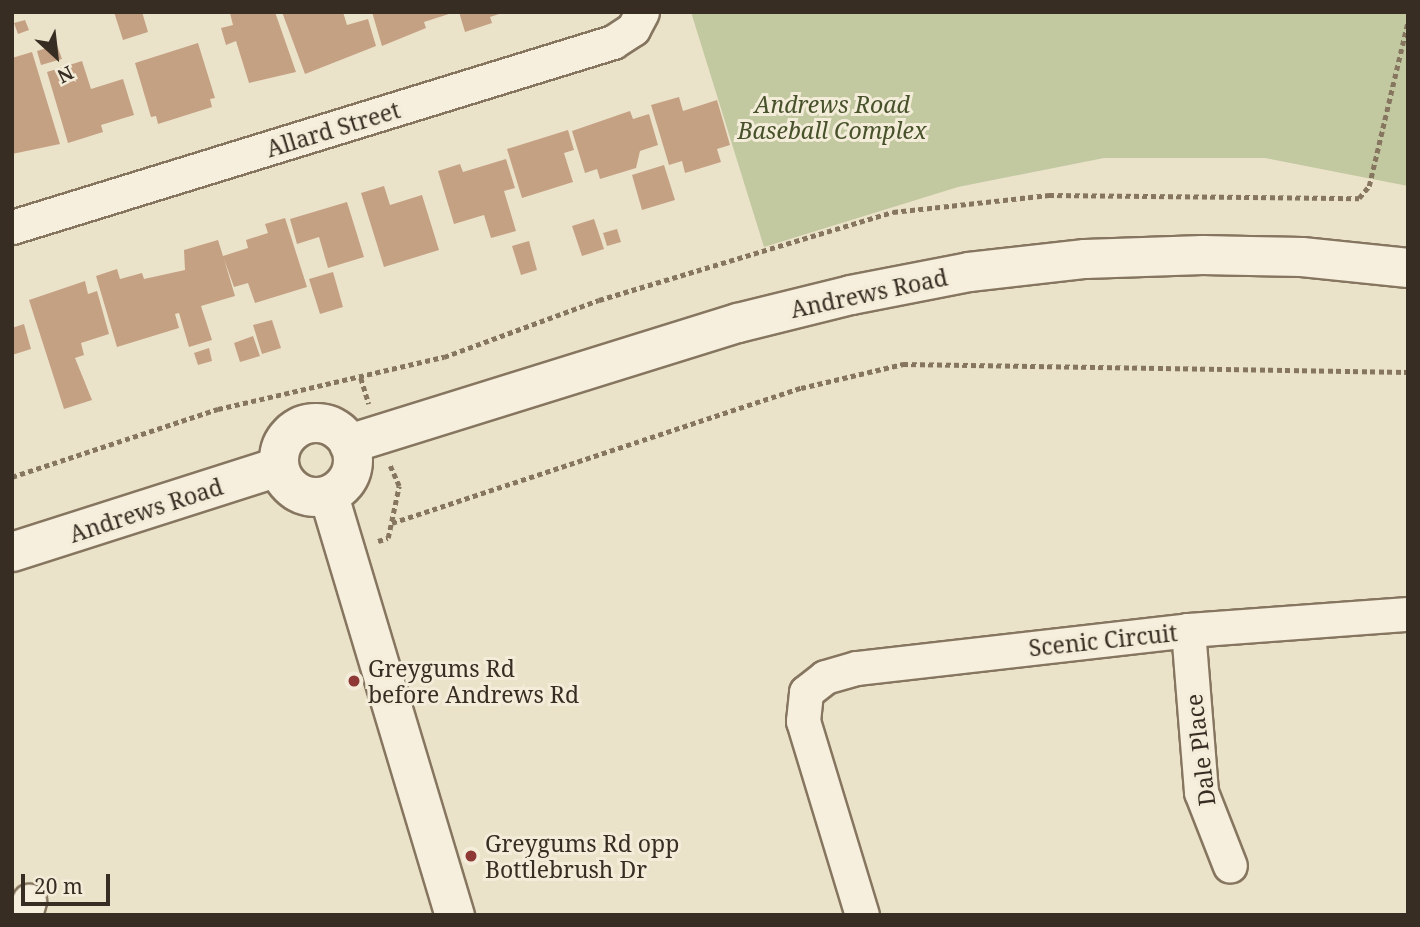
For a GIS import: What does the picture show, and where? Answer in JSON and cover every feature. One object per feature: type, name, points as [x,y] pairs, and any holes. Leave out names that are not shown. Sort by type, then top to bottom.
[{"type":"main road","name":"Andrews Road","points":[[349,444],[738,323],[850,295],[969,272],[1085,259],[1203,255],[1302,257],[1408,268]]},
{"type":"main road","points":[[310,423],[333,427],[349,444],[352,468],[348,480],[329,496],[297,493],[278,467],[282,443],[299,427],[310,423]]},
{"type":"main road","name":"Andrews Road","points":[[12,552],[278,467]]},
{"type":"main road","points":[[329,496],[455,915]]},
{"type":"street","name":"Allard Street","points":[[12,227],[613,42],[633,29],[642,12]]},
{"type":"street","name":"Scenic Circuit","points":[[862,915],[803,720],[795,684],[857,668],[1188,630],[1408,614]]},
{"type":"street","name":"Dale Place","points":[[1188,630],[1201,792],[1230,866]]},
{"type":"path","points":[[12,477],[218,409],[444,358],[599,300],[893,212],[1049,195],[1359,198],[1369,186],[1408,21]]},
{"type":"path","points":[[392,523],[801,388],[903,364],[1408,372]]},
{"type":"path","points":[[361,378],[371,410]]},
{"type":"path","points":[[372,542],[388,538],[392,523],[399,486],[390,466]]},
{"type":"green space","name":"Andrews Road Baseball Complex","points":[[691,12],[1408,12],[1408,186],[1265,158],[1104,158],[958,187],[764,247]]},
{"type":"building","points":[[114,12],[142,12],[148,32],[123,40]]},
{"type":"building","points":[[275,12],[296,72],[249,83],[236,41],[226,45],[221,28],[233,25],[230,13]]},
{"type":"building","points":[[282,12],[343,12],[347,25],[368,19],[376,46],[305,74]]},
{"type":"building","points":[[372,12],[452,13],[424,22],[426,28],[382,46]]},
{"type":"building","points":[[459,12],[502,13],[490,17],[492,23],[465,32]]},
{"type":"building","points":[[25,20],[29,30],[18,34],[14,23]]},
{"type":"building","points":[[198,43],[215,98],[210,99],[212,107],[158,124],[156,116],[151,117],[135,63]]},
{"type":"building","points":[[57,45],[62,59],[41,65],[37,51]]},
{"type":"building","points":[[32,52],[60,144],[12,154],[12,58]]},
{"type":"building","points":[[82,61],[91,89],[123,79],[134,115],[101,125],[103,132],[68,143],[47,72]]},
{"type":"building","points":[[679,97],[683,111],[717,100],[730,145],[717,149],[721,162],[685,173],[682,161],[669,165],[651,105]]},
{"type":"building","points":[[630,111],[633,119],[649,114],[658,145],[640,151],[636,168],[600,179],[597,169],[585,173],[572,131]]},
{"type":"building","points":[[568,130],[574,150],[564,153],[573,182],[522,198],[507,149]]},
{"type":"building","points":[[506,159],[515,188],[504,191],[516,231],[491,238],[484,215],[454,224],[438,171],[460,164],[463,172]]},
{"type":"building","points":[[664,165],[675,200],[642,210],[632,175]]},
{"type":"building","points":[[384,186],[390,205],[422,195],[439,250],[384,267],[361,193]]},
{"type":"building","points":[[347,202],[364,257],[328,268],[319,237],[297,244],[290,219]]},
{"type":"building","points":[[285,218],[307,287],[255,303],[248,283],[234,287],[224,259],[235,296],[201,306],[212,340],[189,347],[179,313],[175,314],[179,328],[117,347],[96,276],[117,269],[120,279],[142,273],[144,279],[185,270],[184,250],[218,240],[223,256],[248,248],[246,240],[268,233],[265,224]]},
{"type":"building","points":[[594,219],[604,249],[582,256],[572,226]]},
{"type":"building","points":[[617,229],[621,242],[607,246],[603,233]]},
{"type":"building","points":[[529,241],[537,270],[521,275],[512,246]]},
{"type":"building","points":[[333,272],[343,307],[320,314],[309,279]]},
{"type":"building","points":[[85,281],[88,294],[97,291],[109,334],[81,343],[84,355],[75,358],[92,400],[64,409],[29,300]]},
{"type":"building","points":[[272,320],[281,348],[262,354],[253,325]]},
{"type":"building","points":[[24,324],[31,349],[12,355],[12,328]]},
{"type":"building","points":[[253,336],[260,356],[240,362],[234,343]]},
{"type":"building","points":[[209,348],[212,361],[198,365],[194,353]]},
{"type":"place","name":"Greygums Rd before Andrews Rd","points":[[354,681]]},
{"type":"place","name":"Greygums Rd opp Bottlebrush Dr","points":[[471,856]]}]
